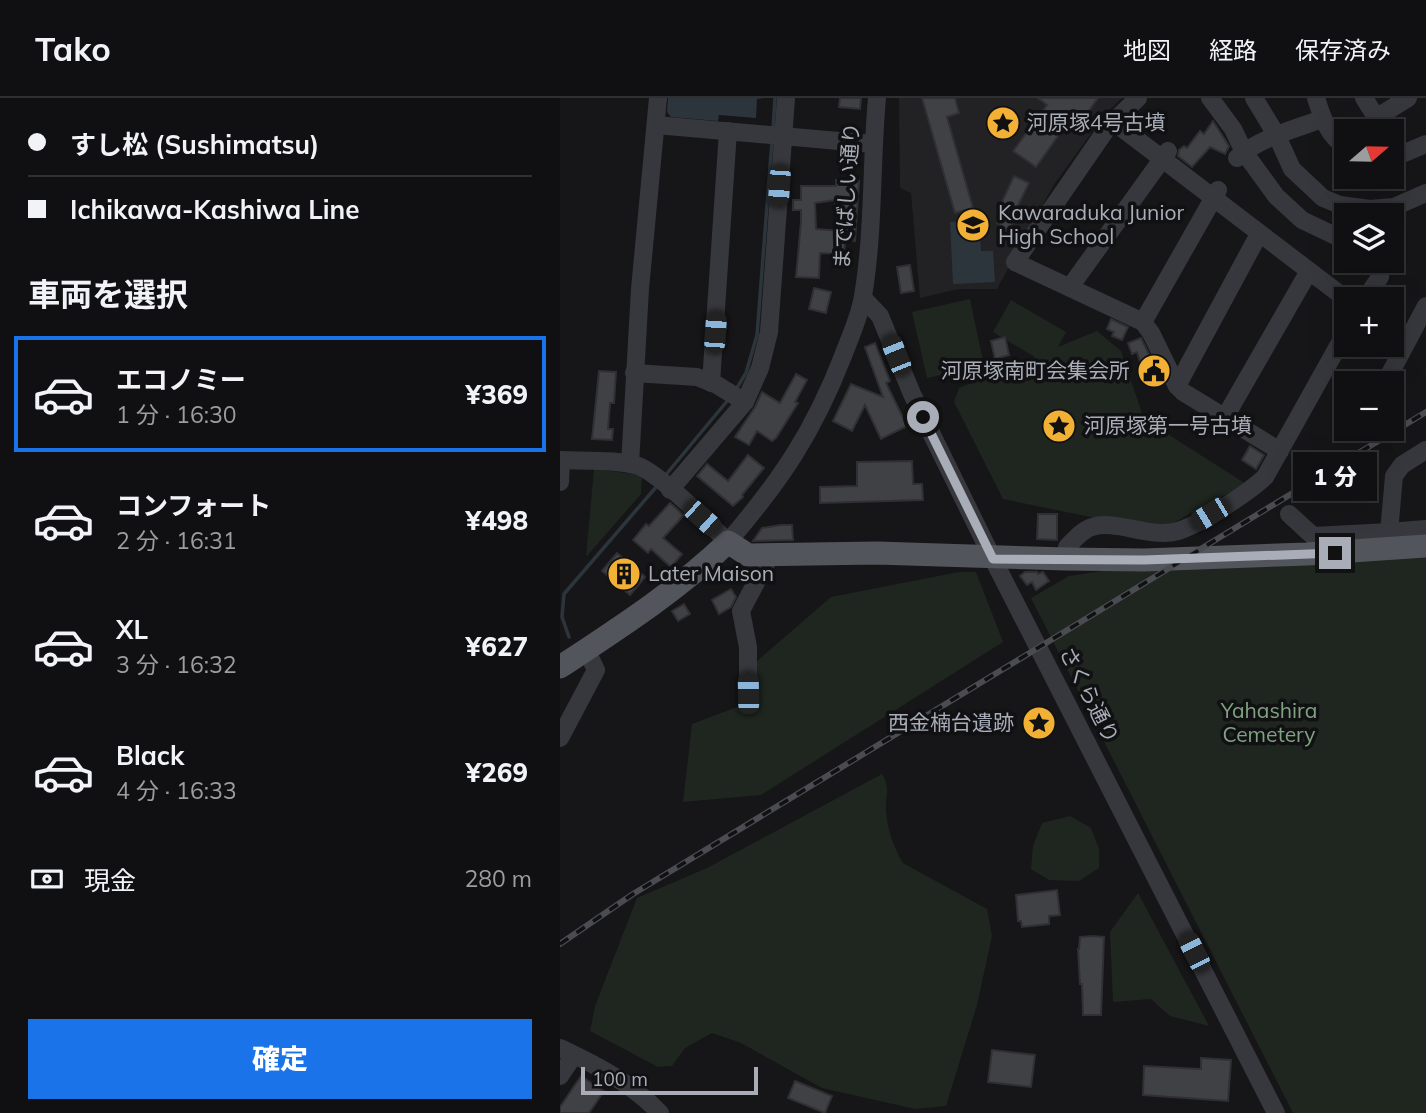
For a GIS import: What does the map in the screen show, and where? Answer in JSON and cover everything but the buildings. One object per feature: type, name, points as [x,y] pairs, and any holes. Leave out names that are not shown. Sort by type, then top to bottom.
[{"type":"main road","points":[[560,667],[642,613],[699,569],[728,542],[748,555],[877,553],[979,556],[993,559],[1144,560],[1426,546]]},
{"type":"street","points":[[630,464],[634,373],[658,98]]},
{"type":"street","points":[[664,485],[730,393],[760,368],[769,332],[775,137],[786,98]]},
{"type":"street","name":"までばしい通り","points":[[728,542],[770,492],[795,456],[817,416],[849,340],[863,298],[877,98]]},
{"type":"street","points":[[1138,98],[1114,122],[1040,223],[1015,262],[1143,322],[1183,393],[1280,451]]},
{"type":"street","points":[[1254,98],[1277,136],[1292,169],[1323,198],[1335,203]]},
{"type":"street","points":[[1316,98],[1322,119],[1334,139]]},
{"type":"street","points":[[1364,98],[1374,114],[1379,116],[1408,98]]},
{"type":"street","points":[[1211,105],[1233,129],[1240,155],[1276,196],[1302,220],[1334,235]]},
{"type":"street","points":[[1240,155],[1277,136],[1322,119]]},
{"type":"street","points":[[1114,122],[1165,154],[1259,234],[1334,290]]},
{"type":"street","points":[[656,125],[873,144]]},
{"type":"street","points":[[728,131],[730,393]]},
{"type":"street","points":[[1404,154],[1425,149]]},
{"type":"street","points":[[1070,288],[1165,154]]},
{"type":"street","points":[[1403,203],[1426,193]]},
{"type":"street","points":[[1143,322],[1215,194]]},
{"type":"street","points":[[1177,386],[1259,234]]},
{"type":"street","points":[[1224,419],[1309,271]]},
{"type":"street","name":"さくら通り","points":[[863,298],[880,316],[912,394],[993,559],[1276,1113]]},
{"type":"street","points":[[1391,371],[1426,306]]},
{"type":"street","points":[[1066,559],[1067,547],[1092,527],[1152,533],[1177,531],[1189,527],[1253,489],[1265,477],[1334,354]]},
{"type":"street","points":[[634,373],[696,377],[730,393]]},
{"type":"street","points":[[1389,531],[1394,476],[1402,465],[1426,450]]},
{"type":"street","points":[[560,482],[561,460],[641,467],[728,542]]},
{"type":"street","points":[[1289,514],[1313,536],[1426,529]]},
{"type":"street","points":[[748,693],[748,647],[741,611],[771,554]]},
{"type":"street","points":[[560,738],[596,670],[586,649]]},
{"type":"street","points":[[560,1076],[567,1052],[625,1082],[660,1113]]},
{"type":"shaded area","points":[[668,98],[764,98],[757,99],[756,118],[719,115],[718,121],[671,117],[667,112]]},
{"type":"shaded area","name":"Kawaraduka Junior High School","points":[[899,98],[1122,98],[1105,114],[1053,186],[997,289],[958,289],[920,298],[911,193],[900,188]]},
{"type":"shaded area","points":[[979,221],[981,251],[993,251],[995,282],[953,284],[950,222]]},
{"type":"green space","points":[[970,299],[984,366],[927,378],[912,312]]},
{"type":"green space","points":[[1011,300],[1066,332],[1058,347],[1097,331],[1121,351],[1144,419],[1246,484],[1158,531],[1003,499],[954,402],[959,388],[1035,357],[993,332]]},
{"type":"green space","points":[[594,469],[642,475],[641,494],[586,557]]},
{"type":"green space","name":"Yahashira Cemetery","points":[[1426,553],[1426,1113],[1293,1113],[1031,598],[1069,576],[1109,570]]},
{"type":"green space","points":[[959,572],[976,572],[1003,642],[761,795],[683,802],[692,724],[758,699],[756,662],[831,597]]},
{"type":"green space","points":[[882,774],[887,788],[888,825],[903,863],[987,909],[992,936],[977,1005],[946,1106],[915,1109],[822,1088],[741,1043],[712,1033],[685,1048],[672,1066],[658,1067],[590,1031],[595,1006],[637,898],[707,868]]},
{"type":"green space","points":[[1070,816],[1091,828],[1099,849],[1099,868],[1079,881],[1049,880],[1031,869],[1033,846],[1042,823]]},
{"type":"green space","points":[[1138,893],[1209,1026],[1170,1016],[1151,999],[1113,1002],[1110,932]]},
{"type":"waterway","points":[[773,130],[775,98]]},
{"type":"waterway","points":[[735,391],[746,373],[757,335],[772,141]]},
{"type":"waterway","points":[[664,477],[728,400]]},
{"type":"waterway","points":[[569,637],[562,617],[564,594],[657,486]]},
{"type":"railway","points":[[560,944],[633,894],[1426,412]]},
{"type":"place","name":"河原塚4号古墳","points":[[1003,123]]},
{"type":"place","name":"Kawaraduka Junior High School","points":[[973,225]]},
{"type":"place","name":"河原塚南町会集会所","points":[[1154,371]]},
{"type":"place","name":"河原塚第一号古墳","points":[[1059,426]]},
{"type":"place","name":"Later Maison","points":[[624,574]]},
{"type":"place","name":"西金楠台遺跡","points":[[1039,723]]},
{"type":"route","points":[[923,417],[993,559],[1144,560],[1335,553]]}]
